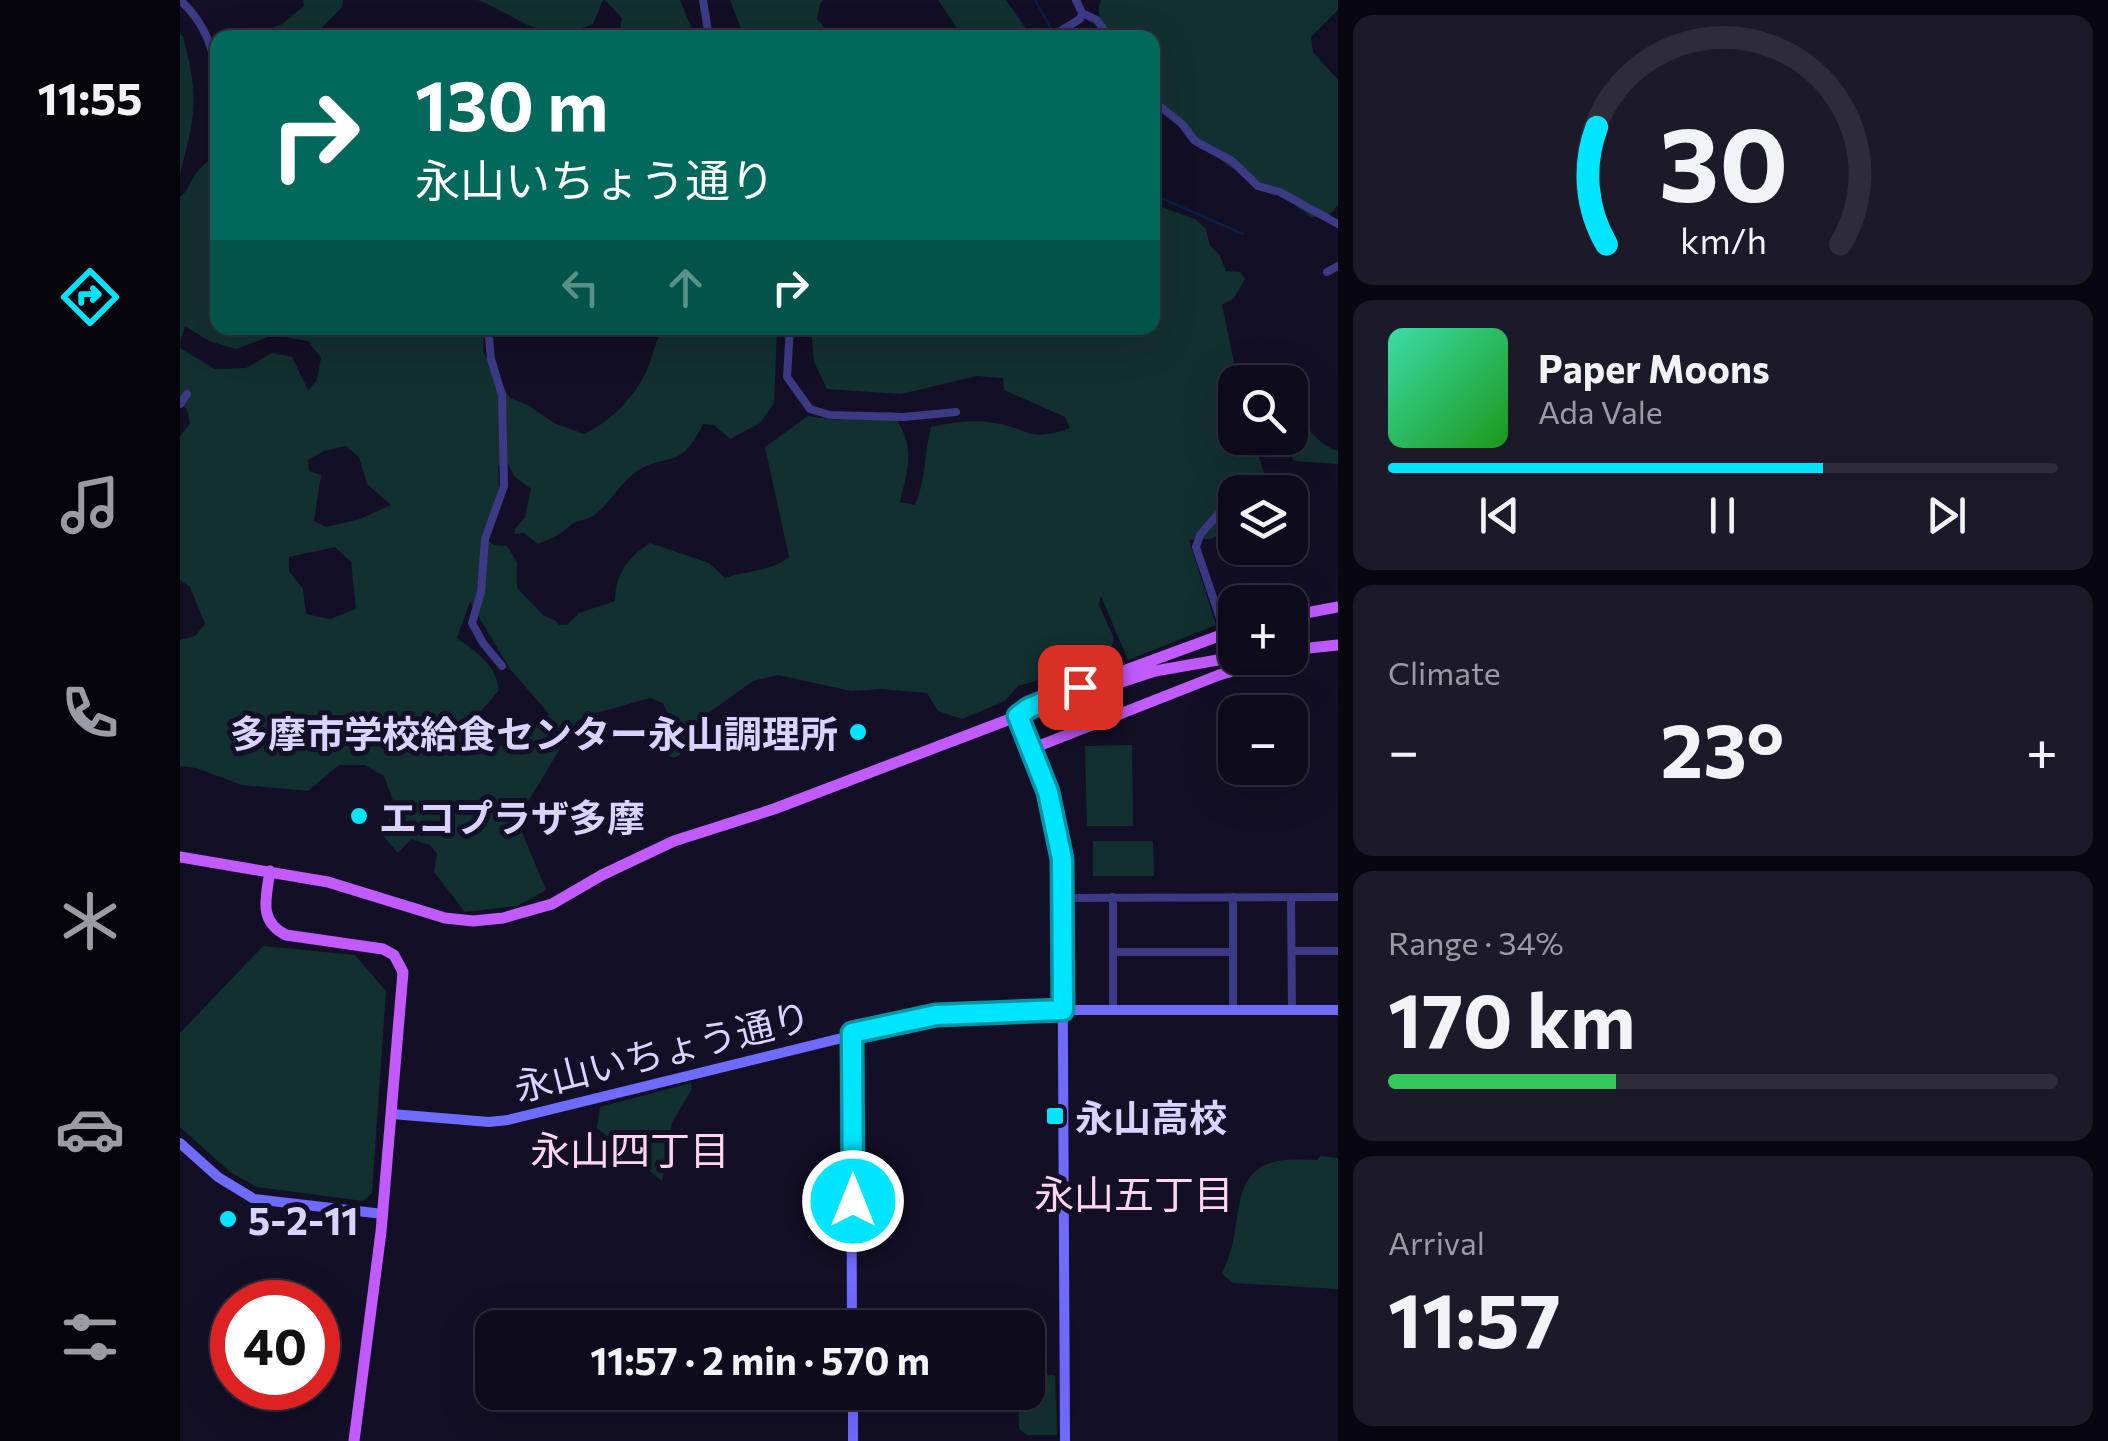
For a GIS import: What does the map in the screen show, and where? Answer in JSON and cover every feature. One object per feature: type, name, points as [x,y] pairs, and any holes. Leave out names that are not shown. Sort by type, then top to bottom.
[{"type":"main road","points":[[1308,613],[1338,607]]},
{"type":"main road","points":[[1018,716],[1029,708],[1218,637]]},
{"type":"main road","points":[[1308,649],[1338,645]]},
{"type":"main road","points":[[180,856],[341,885],[445,918],[503,918],[552,904],[674,841],[774,808],[1018,716],[1144,674],[1218,660]]},
{"type":"main road","points":[[1018,716],[1031,749],[1221,675]]},
{"type":"main road","points":[[270,872],[266,916],[277,931],[286,936],[383,949],[400,962],[404,983],[383,1214],[354,1441]]},
{"type":"street","points":[[180,0],[210,36]]},
{"type":"street","points":[[703,0],[706,30]]},
{"type":"street","points":[[1076,0],[1082,13],[1097,20],[1104,30]]},
{"type":"street","points":[[1064,30],[1076,24],[1082,13]]},
{"type":"street","points":[[1160,106],[1182,124],[1194,142],[1232,161],[1258,186],[1280,192],[1338,224]]},
{"type":"street","points":[[1327,272],[1338,266]]},
{"type":"street","points":[[489,335],[504,412],[500,438],[504,486],[485,539],[481,592],[472,623],[482,643],[502,666]]},
{"type":"street","points":[[790,335],[787,376],[810,409],[830,415],[904,417],[956,412]]},
{"type":"street","points":[[180,404],[187,394]]},
{"type":"street","points":[[1218,514],[1196,546],[1218,602]]},
{"type":"street","points":[[1031,749],[1055,820],[1062,859],[1065,1441]]},
{"type":"street","points":[[1112,1010],[1114,897]]},
{"type":"street","points":[[1233,897],[1233,1010]]},
{"type":"street","points":[[1062,898],[1338,897]]},
{"type":"street","points":[[1291,898],[1292,1010]]},
{"type":"street","points":[[1292,952],[1338,951]]},
{"type":"street","points":[[1113,952],[1232,952]]},
{"type":"street","name":"永山いちょう通り","points":[[392,1114],[508,1120],[936,1015],[1063,1010],[1338,1010]]},
{"type":"street","points":[[852,1033],[852,1310]]},
{"type":"street","points":[[180,1142],[218,1177],[254,1199],[383,1214]]},
{"type":"street","points":[[852,1410],[853,1441]]},
{"type":"green space","points":[[303,0],[343,0],[342,7],[320,30],[267,30],[282,24],[304,6]]},
{"type":"green space","points":[[478,0],[603,0],[593,24],[575,30],[533,27]]},
{"type":"green space","points":[[605,0],[680,0],[692,30],[620,30],[622,18]]},
{"type":"green space","points":[[730,0],[824,0],[817,19],[826,30],[741,30]]},
{"type":"green space","points":[[938,0],[1006,0],[1027,30],[958,30]]},
{"type":"green space","points":[[1101,0],[1338,0],[1338,10],[1311,37],[1313,52],[1338,80],[1338,205],[1328,217],[1311,217],[1275,190],[1228,166],[1160,110],[1160,30],[1105,30]]},
{"type":"green space","points":[[180,35],[188,57],[194,105],[180,174]]},
{"type":"green space","points":[[210,158],[210,335],[274,335],[236,349],[209,341],[185,326],[180,342],[180,197]]},
{"type":"green space","points":[[1160,206],[1195,219],[1206,229],[1210,246],[1219,254],[1226,271],[1240,272],[1245,279],[1234,298],[1222,305],[1234,365],[1218,365],[1218,455],[1258,455],[1265,475],[1218,475],[1218,536],[1189,540],[1216,625],[1128,660],[1101,596],[1099,605],[1114,638],[1108,660],[1018,686],[1005,701],[962,719],[938,711],[927,693],[851,691],[778,675],[753,681],[710,712],[689,749],[674,758],[654,751],[652,739],[670,731],[663,703],[650,698],[586,716],[576,722],[517,820],[546,890],[517,906],[465,912],[434,872],[437,854],[430,845],[411,839],[398,853],[384,837],[394,803],[384,776],[365,765],[339,765],[308,791],[242,785],[180,766],[180,640],[195,636],[205,624],[190,587],[180,580],[180,437],[190,423],[187,409],[180,404],[180,348],[215,369],[246,368],[272,353],[292,357],[308,390],[317,380],[321,358],[308,341],[274,335],[484,335],[483,352],[510,398],[554,423],[584,434],[631,397],[660,335],[777,335],[774,403],[760,423],[730,439],[714,425],[703,424],[686,450],[643,468],[593,516],[573,523],[552,538],[538,544],[524,533],[514,534],[525,517],[531,489],[514,476],[508,464],[498,465],[499,496],[482,536],[494,545],[507,546],[517,562],[517,588],[544,616],[567,625],[579,613],[615,601],[624,568],[650,543],[709,563],[725,578],[767,568],[789,557],[765,447],[808,416],[838,420],[892,412],[905,435],[908,456],[900,502],[915,505],[931,427],[986,422],[1038,435],[1070,428],[1065,417],[1004,390],[1003,378],[977,376],[901,394],[827,389],[814,362],[812,335],[1160,335]],"holes":[[[346,446],[359,457],[367,484],[391,505],[360,519],[326,527],[314,521],[321,475],[309,471],[308,460]],[[335,547],[351,562],[356,609],[330,619],[306,614],[303,589],[289,571],[289,557]],[[470,602],[510,669],[549,714],[534,728],[524,724],[491,755],[465,730],[499,690],[484,659],[457,638]]]},
{"type":"green space","points":[[1308,429],[1338,451],[1338,464],[1294,461],[1291,455],[1308,455]]},
{"type":"green space","points":[[1132,745],[1133,826],[1087,826],[1085,746]]},
{"type":"green space","points":[[1093,841],[1153,841],[1154,876],[1093,876]]},
{"type":"green space","points":[[263,946],[355,955],[386,991],[372,1193],[363,1201],[257,1187],[230,1172],[180,1127],[180,1033]]},
{"type":"green space","points":[[691,1083],[692,1089],[672,1123],[662,1181],[597,1128],[600,1107]]},
{"type":"green space","points":[[1321,1156],[1338,1158],[1338,1289],[1233,1283],[1222,1274],[1242,1194],[1252,1175],[1275,1161],[1317,1160]]},
{"type":"green space","points":[[1045,1375],[1055,1375],[1057,1435],[1027,1435],[1019,1429],[1018,1410],[1045,1410]]},
{"type":"waterway","points":[[1035,0],[1052,30]]},
{"type":"waterway","points":[[1160,197],[1243,234]]},
{"type":"place","name":"多摩市学校給食センター永山調理所","points":[[858,732]]},
{"type":"place","name":"エコプラザ多摩","points":[[359,816]]},
{"type":"place","name":"永山高校","points":[[1055,1116]]},
{"type":"place","name":"5-2-11","points":[[228,1219]]},
{"type":"district","name":"永山四丁目","points":[[630,1148]]},
{"type":"district","name":"永山五丁目","points":[[1134,1192]]},
{"type":"route","points":[[853,1201],[852,1033],[936,1015],[1063,1010],[1062,859],[1048,792],[1018,716],[1080,687]]}]
